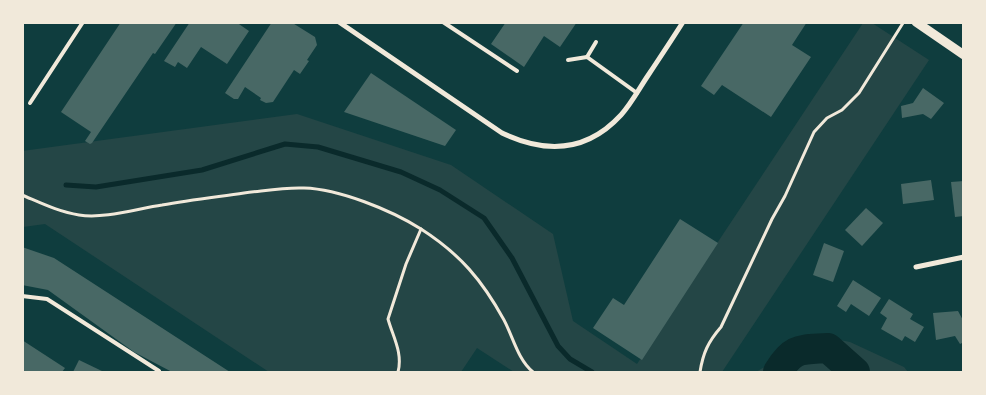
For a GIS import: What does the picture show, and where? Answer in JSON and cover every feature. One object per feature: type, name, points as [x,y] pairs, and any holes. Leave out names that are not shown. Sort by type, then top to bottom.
[{"type":"street","points":[[339,22],[502,133],[521,142],[541,146],[563,147],[586,141],[604,130],[622,114],[683,22]]},
{"type":"street","points":[[916,22],[964,55]]},
{"type":"street","points":[[916,267],[964,257]]},
{"type":"lane","points":[[30,103],[83,22]]},
{"type":"lane","points":[[444,22],[517,71]]},
{"type":"lane","points":[[586,57],[596,42]]},
{"type":"lane","points":[[568,60],[586,57],[637,92]]},
{"type":"lane","points":[[22,296],[47,299],[159,371]]},
{"type":"path","points":[[700,372],[710,339],[720,327],[785,196],[814,132],[827,118],[842,110],[859,93],[904,22]]},
{"type":"path","points":[[22,195],[64,212],[88,216],[283,188],[305,188],[325,191],[378,207],[421,229],[473,271],[501,315],[519,353],[533,372]]},
{"type":"path","points":[[398,372],[396,340],[388,319],[406,264],[421,229]]},
{"type":"shaded area","points":[[863,23],[872,23],[929,60],[722,372],[514,372],[477,348],[461,372],[269,372],[45,224],[23,227],[22,151],[297,114],[451,165],[553,234],[573,321],[637,364]]},
{"type":"shaded area","points":[[825,337],[850,342],[904,367],[908,372],[756,372],[781,357],[803,338],[807,340]]},
{"type":"building","points":[[121,22],[177,22],[155,54],[153,53],[90,144],[85,141],[91,132],[61,112]]},
{"type":"building","points":[[190,22],[236,22],[249,31],[227,64],[201,47],[187,68],[178,62],[175,67],[164,61]]},
{"type":"building","points":[[272,22],[291,22],[315,37],[317,45],[300,74],[294,70],[273,102],[266,103],[260,100],[261,98],[245,87],[238,99],[234,99],[225,93]]},
{"type":"building","points":[[506,22],[577,22],[560,47],[544,36],[524,67],[491,44]]},
{"type":"building","points":[[744,22],[807,22],[792,45],[811,57],[771,117],[722,85],[714,95],[701,86]]},
{"type":"building","points":[[371,73],[456,130],[445,146],[344,112]]},
{"type":"building","points":[[923,88],[944,103],[931,119],[923,114],[902,118],[901,106],[913,103]]},
{"type":"building","points":[[931,180],[934,200],[903,204],[901,184]]},
{"type":"building","points":[[964,181],[964,216],[955,217],[951,182]]},
{"type":"building","points":[[866,208],[883,223],[862,246],[845,230]]},
{"type":"building","points":[[680,219],[718,243],[642,360],[593,328],[613,298],[624,305]]},
{"type":"building","points":[[824,243],[844,251],[833,282],[813,275]]},
{"type":"building","points":[[22,247],[54,258],[230,372],[172,372],[134,352],[48,290],[22,285]]},
{"type":"building","points":[[853,280],[881,298],[869,316],[851,304],[846,312],[837,306]]},
{"type":"building","points":[[889,299],[913,314],[910,319],[924,327],[915,342],[905,336],[902,341],[881,329],[887,318],[880,313]]},
{"type":"building","points":[[958,311],[964,322],[964,342],[960,344],[955,336],[936,340],[933,313]]},
{"type":"building","points":[[22,340],[65,368],[62,372],[27,372],[22,370]]},
{"type":"building","points":[[79,360],[104,372],[73,372]]},
{"type":"waterway","points":[[66,185],[96,187],[202,170],[285,144],[318,147],[401,172],[440,190],[484,218],[512,258],[558,346],[570,359],[592,372]]},
{"type":"waterway","points":[[778,372],[788,358],[798,351],[828,348],[855,372]]}]
